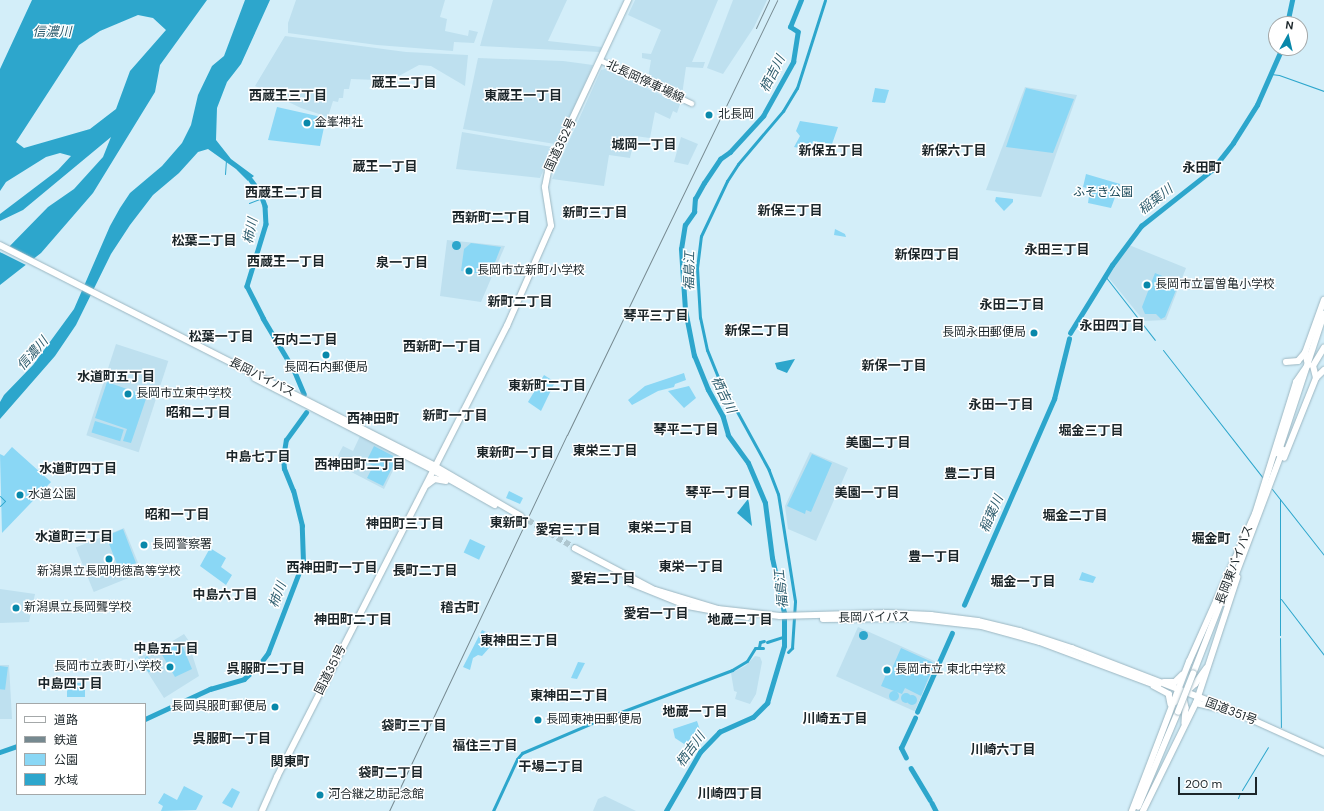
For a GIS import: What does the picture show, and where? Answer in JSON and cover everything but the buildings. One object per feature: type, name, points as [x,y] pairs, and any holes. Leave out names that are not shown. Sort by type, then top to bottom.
[{"type":"highway","name":"国道352号","points":[[434,468],[508,326],[551,226],[545,187],[546,176],[628,0]]},
{"type":"highway","name":"長岡バイパス","points":[[0,245],[107,301]]},
{"type":"highway","name":"長岡バイパス","points":[[0,249],[115,305],[434,468],[520,518],[461,486],[434,468]]},
{"type":"highway","points":[[1286,362],[1298,361],[1305,353],[1324,300]]},
{"type":"highway","name":"長岡東バイパス","points":[[1320,350],[1324,314]]},
{"type":"highway","name":"長岡東バイパス","points":[[1195,675],[1255,514],[1306,382],[1320,350],[1324,327]]},
{"type":"highway","points":[[1320,350],[1324,361]]},
{"type":"highway","points":[[1316,378],[1314,366],[1320,350]]},
{"type":"highway","points":[[1296,382],[1308,365],[1305,353]]},
{"type":"highway","points":[[1180,735],[1186,720],[1182,692],[1189,662],[1255,514],[1296,382],[1298,370],[1293,363]]},
{"type":"highway","points":[[1252,531],[1316,378],[1324,370]]},
{"type":"highway","name":"長岡東バイパス","points":[[1140,811],[1180,712],[1182,692],[1195,675],[1250,538],[1306,382]]},
{"type":"highway","name":"国道351号","points":[[262,811],[277,777],[434,468]]},
{"type":"highway","points":[[422,490],[437,478],[461,486]]},
{"type":"highway","points":[[1143,811],[1197,700],[1250,538]]},
{"type":"highway","name":"長岡バイパス","points":[[574,549],[655,590],[718,609],[769,617],[800,618],[894,613],[978,621],[1041,637],[1182,692],[1197,700]]},
{"type":"highway","points":[[1141,677],[1166,683],[1175,682],[1189,662]]},
{"type":"highway","points":[[1132,811],[1173,704],[1182,692],[1194,684],[1210,662]]},
{"type":"highway","points":[[1141,677],[1170,696],[1168,718]]},
{"type":"highway","name":"国道351号","points":[[1197,700],[1265,725],[1324,752]]},
{"type":"highway","name":"国道351号","points":[[1197,700],[1265,725]]},
{"type":"highway","name":"長岡東バイパス","points":[[1136,811],[1180,712]]},
{"type":"main road","name":"北長岡停車場線","points":[[600,60],[691,103]]},
{"type":"shaded area","points":[[296,0],[445,0],[440,17],[447,19],[445,31],[468,36],[469,30],[478,32],[474,43],[454,42],[453,51],[377,45],[288,33],[288,23]]},
{"type":"shaded area","points":[[493,0],[567,0],[548,41],[602,47],[600,52],[480,46]]},
{"type":"shaded area","points":[[635,0],[718,0],[692,62],[705,62],[703,68],[686,67],[682,95],[648,78],[651,60],[642,58],[642,53],[651,54],[661,30],[628,15]]},
{"type":"shaded area","points":[[733,0],[767,0],[754,27],[723,74],[707,68]]},
{"type":"shaded area","points":[[285,36],[406,52],[468,55],[465,86],[431,66],[419,65],[397,77],[376,80],[351,79],[349,89],[344,89],[343,98],[339,98],[338,102],[333,101],[328,117],[301,108],[255,86]]},
{"type":"shaded area","points":[[478,58],[563,61],[593,65],[564,130],[555,144],[463,129]]},
{"type":"shaded area","points":[[605,69],[680,104],[677,113],[673,111],[670,119],[655,112],[650,138],[635,136],[630,158],[609,155],[604,186],[552,179],[601,70]]},
{"type":"shaded area","points":[[1025,87],[1077,95],[1041,197],[986,190]]},
{"type":"shaded area","points":[[462,132],[553,147],[540,178],[456,169]]},
{"type":"shaded area","points":[[681,137],[698,144],[688,165],[674,162]]},
{"type":"shaded area","name":"長岡市立新町小学校","points":[[447,240],[505,246],[481,302],[440,296]]},
{"type":"shaded area","name":"長岡市立富曽亀小学校","points":[[1129,245],[1186,268],[1166,320],[1144,321],[1108,277]]},
{"type":"shaded area","name":"長岡市立東中学校","points":[[116,344],[168,361],[139,452],[86,435]]},
{"type":"shaded area","points":[[360,436],[400,456],[384,489],[334,463],[343,446],[353,451]]},
{"type":"shaded area","points":[[810,452],[848,468],[816,541],[788,529],[785,506]]},
{"type":"shaded area","name":"新潟県立長岡明徳高等学校","points":[[124,528],[142,573],[94,592],[76,547]]},
{"type":"shaded area","name":"新潟県立長岡聾学校","points":[[0,589],[35,594],[29,622],[0,623]]},
{"type":"shaded area","name":"長岡市立 東北中学校","points":[[858,627],[937,662],[915,711],[836,676]]},
{"type":"shaded area","name":"長岡市立表町小学校","points":[[184,634],[196,651],[192,654],[199,676],[164,698],[138,657],[158,650]]},
{"type":"shaded area","points":[[755,656],[760,657],[762,662],[756,694],[750,704],[735,699],[737,692],[734,691],[731,673],[745,666]]},
{"type":"shaded area","points":[[0,665],[9,665],[12,719],[0,719]]},
{"type":"shaded area","points":[[605,796],[636,811],[593,811],[598,799]]},
{"type":"green space","points":[[875,88],[889,90],[885,103],[872,102]]},
{"type":"green space","points":[[1026,88],[1074,99],[1053,153],[1006,147]]},
{"type":"green space","points":[[277,107],[326,118],[320,146],[268,140]]},
{"type":"green space","points":[[800,121],[838,127],[832,144],[813,141],[810,150],[794,147],[800,136],[796,131]]},
{"type":"green space","name":"ふそき公園","points":[[1086,174],[1120,184],[1111,208],[1088,203],[1090,189],[1083,187]]},
{"type":"green space","points":[[996,197],[1013,199],[1013,202],[1004,211],[995,201]]},
{"type":"green space","points":[[835,229],[845,234],[846,237],[834,235]]},
{"type":"green space","points":[[471,243],[501,247],[490,275],[461,271],[464,249]]},
{"type":"green space","points":[[1155,273],[1179,283],[1165,317],[1161,319],[1156,314],[1145,314],[1142,307]]},
{"type":"green space","points":[[684,373],[686,380],[675,384],[674,387],[658,391],[632,405],[628,400],[645,386]]},
{"type":"green space","points":[[544,375],[555,382],[541,411],[528,402]]},
{"type":"green space","points":[[107,382],[147,396],[131,443],[123,441],[127,429],[95,418]]},
{"type":"green space","points":[[689,386],[696,398],[684,408],[668,391]]},
{"type":"green space","points":[[95,421],[124,430],[120,441],[91,432]]},
{"type":"green space","points":[[374,446],[397,458],[383,486],[367,478],[373,466],[366,462]]},
{"type":"green space","name":"水道公園","points":[[12,447],[51,482],[2,533],[0,454],[4,456]]},
{"type":"green space","points":[[812,454],[832,463],[811,512],[806,510],[805,514],[787,506]]},
{"type":"green space","points":[[509,491],[523,498],[520,504],[506,498]]},
{"type":"green space","points":[[123,529],[136,563],[125,567],[128,575],[122,577],[106,536]]},
{"type":"green space","points":[[470,539],[485,546],[479,560],[464,553]]},
{"type":"green space","points":[[210,548],[226,558],[221,567],[232,575],[226,585],[200,566]]},
{"type":"green space","points":[[1082,572],[1096,577],[1093,583],[1079,580]]},
{"type":"green space","points":[[482,630],[498,638],[482,656],[478,655],[473,658],[470,670],[463,667]]},
{"type":"green space","points":[[178,644],[182,645],[192,669],[175,677],[161,653]]},
{"type":"green space","points":[[901,648],[932,662],[934,665],[921,696],[905,688],[902,694],[881,686],[887,672],[890,673]]},
{"type":"green space","points":[[147,656],[156,667],[149,673],[140,662]]},
{"type":"green space","points":[[578,662],[585,663],[577,679],[571,678]]},
{"type":"green space","points":[[0,666],[8,667],[5,690],[0,689]]},
{"type":"green space","points":[[67,683],[85,683],[85,697],[67,697]]},
{"type":"green space","points":[[894,691],[899,696],[894,701],[889,696]]},
{"type":"green space","points":[[906,693],[911,698],[906,703],[901,698]]},
{"type":"green space","points":[[912,695],[917,700],[912,705],[907,700]]},
{"type":"green space","points":[[697,721],[701,733],[690,748],[675,738],[673,729]]},
{"type":"green space","points":[[184,786],[203,796],[196,810],[161,811],[163,806],[158,803],[164,793],[177,800]]},
{"type":"green space","points":[[232,788],[240,792],[232,808],[222,803]]},
{"type":"water","name":"信濃川","points":[[32,0],[207,0],[160,65],[155,92],[93,193],[41,253],[0,285],[0,252],[3,253],[48,207],[74,189],[103,157],[111,137],[23,210],[0,221],[0,214],[58,170],[71,156],[60,153],[46,157],[6,182],[0,191],[0,69]],"holes":[[[138,15],[153,18],[166,30],[130,71],[116,109],[90,129],[24,148],[16,142],[79,45],[100,31]]]},
{"type":"water","points":[[245,0],[270,0],[241,64],[227,82],[217,108],[216,140],[231,159],[254,176],[248,181],[236,169],[208,149],[198,152],[179,173],[153,195],[130,225],[111,254],[76,325],[55,356],[0,419],[0,402],[4,395],[33,365],[74,309],[110,226],[120,208],[130,193],[162,166],[182,143],[191,125],[198,95],[212,66],[224,56]]},
{"type":"water","points":[[454,241],[458,241],[460,245],[458,249],[454,249],[452,247],[452,243]]},
{"type":"water","points":[[795,359],[787,373],[777,369],[775,363]]},
{"type":"water","points":[[748,499],[749,503],[752,526],[737,513]]},
{"type":"water","points":[[861,631],[865,631],[867,635],[865,639],[861,639],[859,637],[859,633]]},
{"type":"pier","points":[[7,245],[36,260],[28,266],[0,252]]},
{"type":"waterway","name":"栖吉川","points":[[666,811],[700,752],[719,732],[753,717],[767,703],[784,646],[784,613],[772,558],[765,503],[748,463],[728,435],[723,417],[708,390],[694,356],[685,310],[681,249],[685,225],[694,212],[695,199],[704,183],[720,159],[730,152],[763,116],[793,62],[798,32],[790,27],[801,0]]},
{"type":"waterway","name":"福島江","points":[[788,652],[792,648],[795,601],[778,494],[769,470],[718,377],[707,350],[700,318],[697,268],[701,236],[727,181],[738,164],[783,111],[797,88],[825,0]]},
{"type":"waterway","name":"稲葉川","points":[[1289,16],[1292,0]]},
{"type":"waterway","name":"稲葉川","points":[[1070,333],[1112,265],[1141,226],[1212,170],[1233,143],[1257,105],[1278,56]]},
{"type":"waterway","points":[[1271,74],[1279,75],[1324,91]]},
{"type":"waterway","points":[[225,174],[226,161]]},
{"type":"waterway","name":"柿川","points":[[251,180],[260,192],[265,206],[266,224],[247,286],[263,318],[294,370],[304,394]]},
{"type":"waterway","points":[[249,203],[262,198]]},
{"type":"waterway","points":[[1105,276],[1155,340]]},
{"type":"waterway","name":"稲葉川","points":[[964,605],[1054,399],[1069,339]]},
{"type":"waterway","points":[[1163,350],[1263,478]]},
{"type":"waterway","name":"柿川","points":[[146,719],[210,689],[244,679],[259,665],[268,653],[303,562],[302,526],[293,491],[284,469],[283,458],[286,440],[306,412]]},
{"type":"waterway","points":[[1272,489],[1324,555]]},
{"type":"waterway","points":[[0,496],[5,501],[0,506]]},
{"type":"waterway","points":[[1280,499],[1280,635]]},
{"type":"waterway","points":[[1281,599],[1324,655]]},
{"type":"waterway","name":"稲葉川","points":[[917,712],[952,633]]},
{"type":"waterway","name":"福島江","points":[[767,642],[782,637]]},
{"type":"waterway","points":[[1280,638],[1281,727]]},
{"type":"waterway","name":"福島江","points":[[759,647],[760,642],[764,641]]},
{"type":"waterway","name":"福島江","points":[[493,811],[517,759],[522,753],[592,723],[732,670],[747,661],[755,648],[763,648]]},
{"type":"waterway","name":"稲葉川","points":[[906,758],[901,748],[915,718]]},
{"type":"waterway","name":"柿川","points":[[0,752],[16,746]]},
{"type":"waterway","points":[[1242,790],[1268,747]]},
{"type":"waterway","name":"稲葉川","points":[[911,768],[930,800]]},
{"type":"waterway","points":[[1238,798],[1240,793]]},
{"type":"waterway","name":"稲葉川","points":[[932,803],[936,811]]},
{"type":"tunnel","points":[[521,516],[575,548]]},
{"type":"railway","points":[[756,28],[769,0]]},
{"type":"railway","points":[[389,811],[567,435],[777,0]]},
{"type":"place","name":"北長岡","points":[[709,115]]},
{"type":"place","name":"金峯神社","points":[[307,123]]},
{"type":"place","name":"長岡市立新町小学校","points":[[469,271]]},
{"type":"place","name":"長岡市立富曽亀小学校","points":[[1147,285]]},
{"type":"place","name":"長岡永田郵便局","points":[[1034,333]]},
{"type":"place","name":"長岡石内郵便局","points":[[326,355]]},
{"type":"place","name":"長岡市立東中学校","points":[[128,394]]},
{"type":"place","name":"水道公園","points":[[20,495]]},
{"type":"place","name":"長岡警察署","points":[[144,545]]},
{"type":"place","name":"新潟県立長岡明徳高等学校","points":[[109,559]]},
{"type":"place","name":"新潟県立長岡聾学校","points":[[16,608]]},
{"type":"place","name":"長岡市立表町小学校","points":[[170,667]]},
{"type":"place","name":"長岡市立 東北中学校","points":[[887,670]]},
{"type":"place","name":"長岡呉服町郵便局","points":[[275,707]]},
{"type":"place","name":"長岡東神田郵便局","points":[[538,720]]},
{"type":"place","name":"河合継之助記念館","points":[[320,795]]},
{"type":"district","name":"蔵王二丁目","points":[[404,83]]},
{"type":"district","name":"西蔵王三丁目","points":[[288,96]]},
{"type":"district","name":"東蔵王一丁目","points":[[523,96]]},
{"type":"district","name":"城岡一丁目","points":[[644,145]]},
{"type":"district","name":"新保五丁目","points":[[831,151]]},
{"type":"district","name":"新保六丁目","points":[[954,151]]},
{"type":"district","name":"蔵王一丁目","points":[[385,167]]},
{"type":"district","name":"永田町","points":[[1202,168]]},
{"type":"district","name":"西蔵王二丁目","points":[[284,193]]},
{"type":"district","name":"新保三丁目","points":[[790,211]]},
{"type":"district","name":"新町三丁目","points":[[595,213]]},
{"type":"district","name":"西新町二丁目","points":[[491,218]]},
{"type":"district","name":"松葉二丁目","points":[[204,241]]},
{"type":"district","name":"永田三丁目","points":[[1057,250]]},
{"type":"district","name":"新保四丁目","points":[[927,255]]},
{"type":"district","name":"西蔵王一丁目","points":[[286,262]]},
{"type":"district","name":"泉一丁目","points":[[402,263]]},
{"type":"district","name":"新町二丁目","points":[[520,302]]},
{"type":"district","name":"永田二丁目","points":[[1012,305]]},
{"type":"district","name":"琴平三丁目","points":[[656,316]]},
{"type":"district","name":"永田四丁目","points":[[1112,326]]},
{"type":"district","name":"新保二丁目","points":[[757,331]]},
{"type":"district","name":"松葉一丁目","points":[[221,337]]},
{"type":"district","name":"石内二丁目","points":[[305,340]]},
{"type":"district","name":"西新町一丁目","points":[[442,347]]},
{"type":"district","name":"新保一丁目","points":[[894,366]]},
{"type":"district","name":"水道町五丁目","points":[[116,377]]},
{"type":"district","name":"東新町二丁目","points":[[547,386]]},
{"type":"district","name":"永田一丁目","points":[[1001,405]]},
{"type":"district","name":"昭和二丁目","points":[[198,413]]},
{"type":"district","name":"新町一丁目","points":[[455,416]]},
{"type":"district","name":"西神田町","points":[[373,419]]},
{"type":"district","name":"琴平二丁目","points":[[686,430]]},
{"type":"district","name":"堀金三丁目","points":[[1091,431]]},
{"type":"district","name":"美園二丁目","points":[[878,443]]},
{"type":"district","name":"東栄三丁目","points":[[605,451]]},
{"type":"district","name":"東新町一丁目","points":[[515,453]]},
{"type":"district","name":"中島七丁目","points":[[258,457]]},
{"type":"district","name":"西神田町二丁目","points":[[360,465]]},
{"type":"district","name":"水道町四丁目","points":[[78,469]]},
{"type":"district","name":"豊二丁目","points":[[970,474]]},
{"type":"district","name":"琴平一丁目","points":[[718,493]]},
{"type":"district","name":"美園一丁目","points":[[867,493]]},
{"type":"district","name":"昭和一丁目","points":[[177,515]]},
{"type":"district","name":"堀金二丁目","points":[[1075,516]]},
{"type":"district","name":"東新町","points":[[509,523]]},
{"type":"district","name":"神田町三丁目","points":[[405,524]]},
{"type":"district","name":"東栄二丁目","points":[[660,528]]},
{"type":"district","name":"愛宕三丁目","points":[[568,530]]},
{"type":"district","name":"水道町三丁目","points":[[74,537]]},
{"type":"district","name":"堀金町","points":[[1211,539]]},
{"type":"district","name":"豊一丁目","points":[[934,557]]},
{"type":"district","name":"東栄一丁目","points":[[691,567]]},
{"type":"district","name":"西神田町一丁目","points":[[332,568]]},
{"type":"district","name":"長町二丁目","points":[[425,571]]},
{"type":"district","name":"愛宕二丁目","points":[[603,579]]},
{"type":"district","name":"堀金一丁目","points":[[1023,582]]},
{"type":"district","name":"中島六丁目","points":[[225,595]]},
{"type":"district","name":"稽古町","points":[[460,608]]},
{"type":"district","name":"愛宕一丁目","points":[[656,614]]},
{"type":"district","name":"神田町二丁目","points":[[353,620]]},
{"type":"district","name":"地蔵二丁目","points":[[740,620]]},
{"type":"district","name":"東神田三丁目","points":[[519,641]]},
{"type":"district","name":"中島五丁目","points":[[166,649]]},
{"type":"district","name":"呉服町二丁目","points":[[266,669]]},
{"type":"district","name":"中島四丁目","points":[[70,684]]},
{"type":"district","name":"東神田二丁目","points":[[569,696]]},
{"type":"district","name":"地蔵一丁目","points":[[695,712]]},
{"type":"district","name":"川崎五丁目","points":[[835,719]]},
{"type":"district","name":"袋町三丁目","points":[[414,726]]},
{"type":"district","name":"呉服町一丁目","points":[[232,739]]},
{"type":"district","name":"福住三丁目","points":[[485,746]]},
{"type":"district","name":"川崎六丁目","points":[[1003,750]]},
{"type":"district","name":"関東町","points":[[290,762]]},
{"type":"district","name":"干場二丁目","points":[[551,767]]},
{"type":"district","name":"袋町二丁目","points":[[391,773]]},
{"type":"district","name":"川崎四丁目","points":[[730,794]]}]
